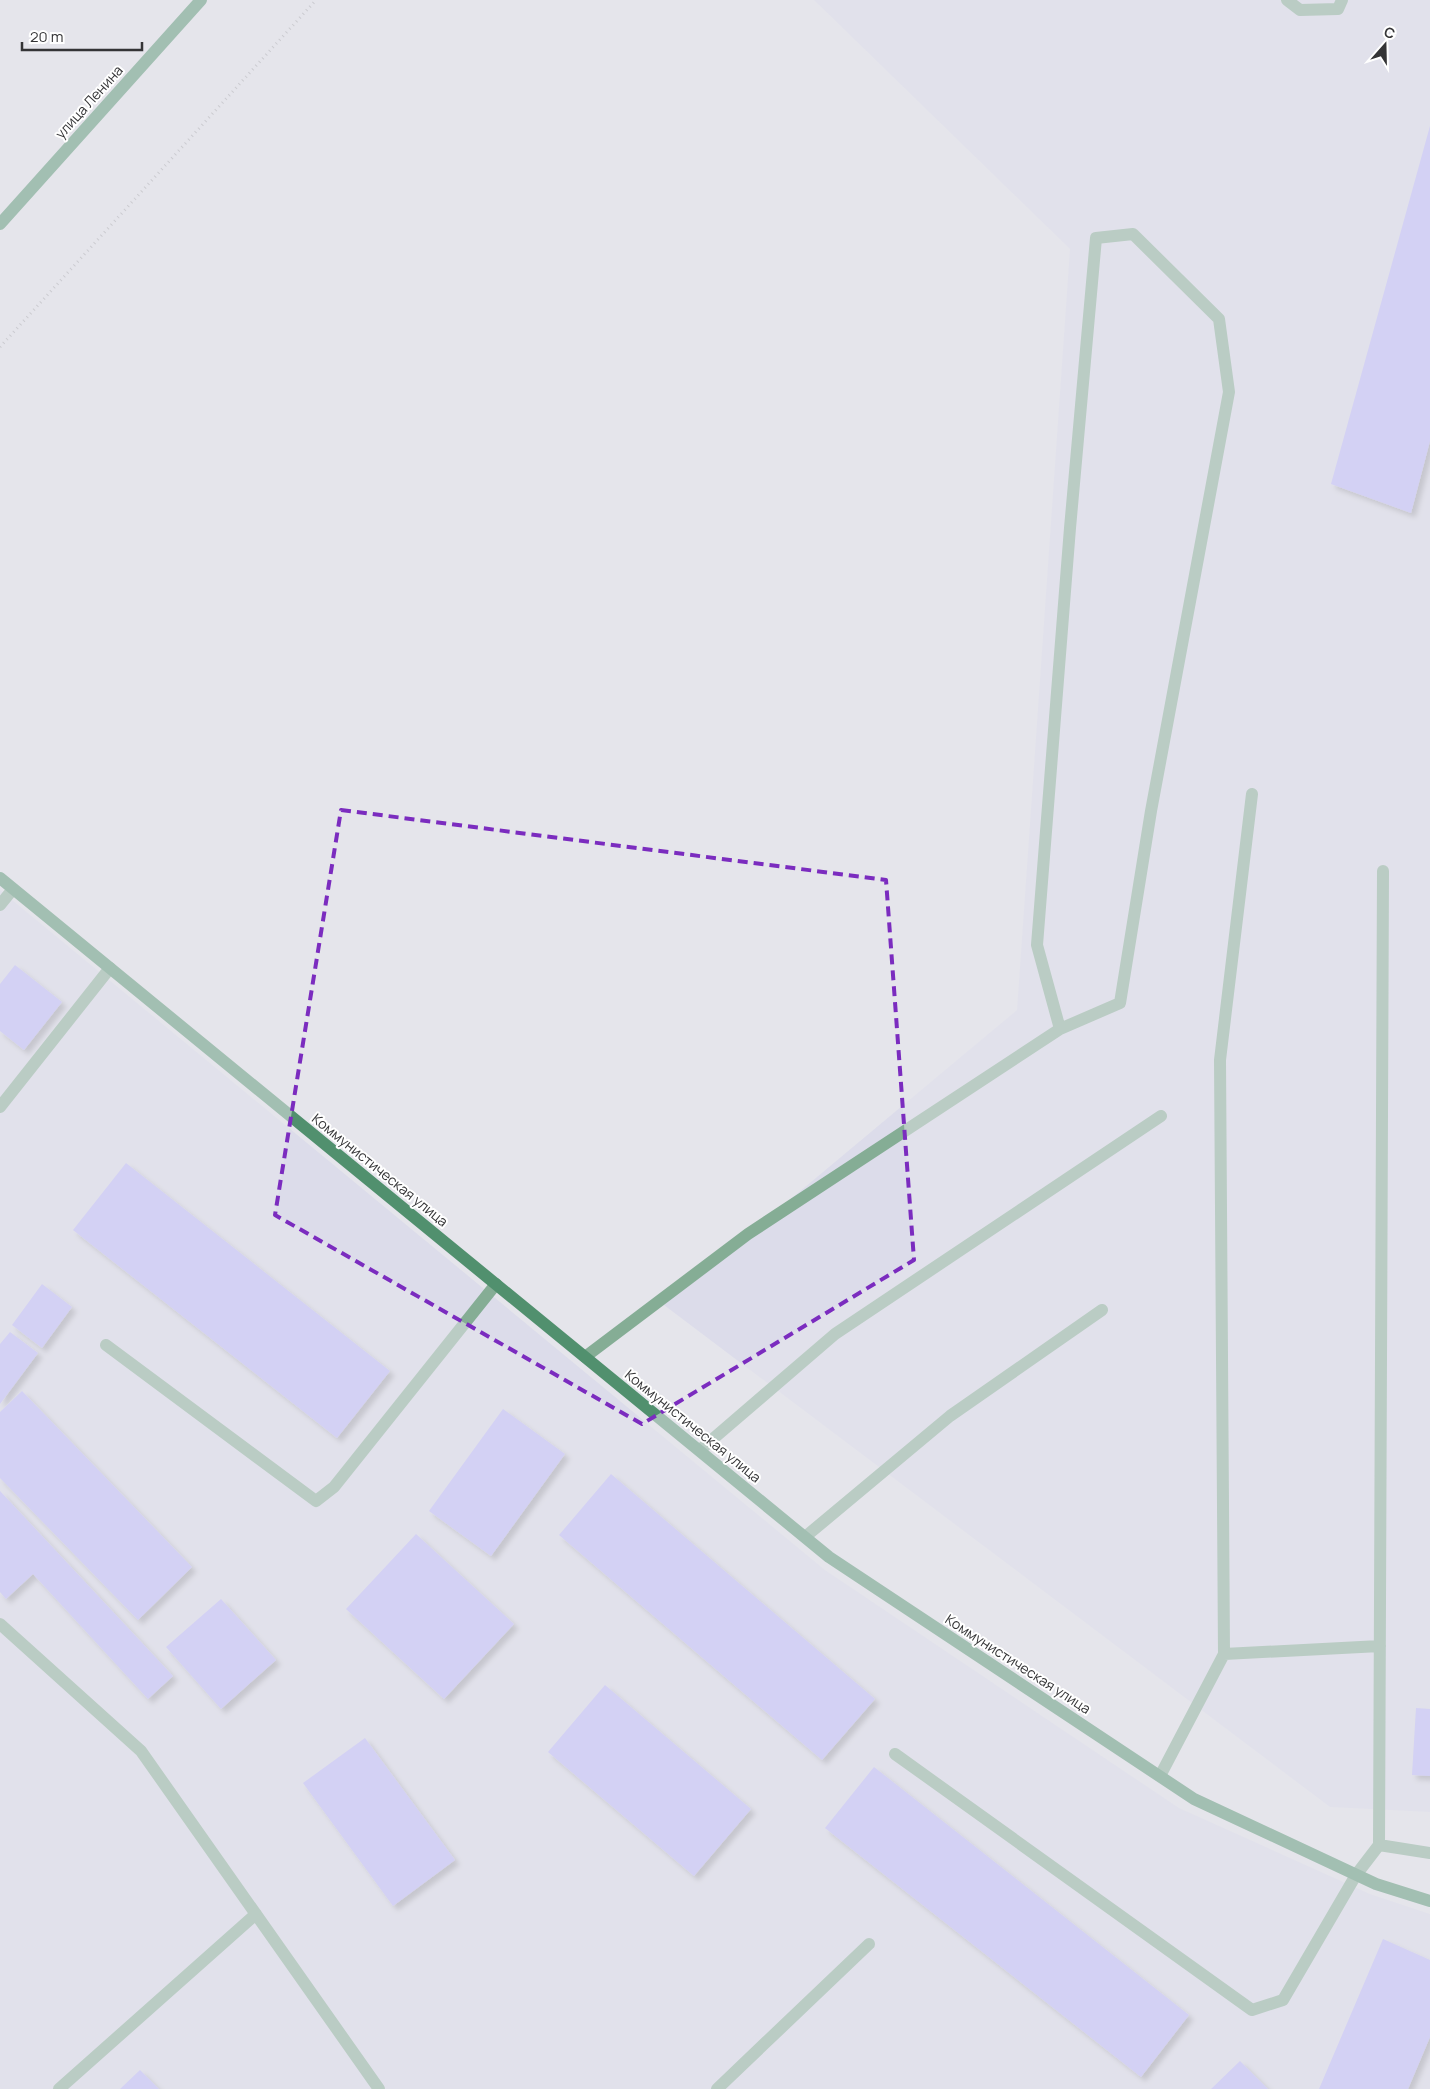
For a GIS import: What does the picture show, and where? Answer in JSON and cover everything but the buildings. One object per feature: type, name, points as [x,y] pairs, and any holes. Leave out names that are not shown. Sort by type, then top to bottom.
[{"type":"main road","name":"улица Ленина","points":[[0,224],[201,0]]},
{"type":"main road","name":"Коммунистическая улица","points":[[0,878],[830,1558],[1194,1799],[1376,1884],[1430,1902]]},
{"type":"lane","points":[[1287,0],[1300,10],[1338,9],[1342,0]]},
{"type":"lane","points":[[585,1357],[748,1234],[1060,1029],[1120,1002],[1151,811],[1228,392],[1219,319],[1134,234],[1096,238],[1070,528],[1037,945],[1060,1029]]},
{"type":"lane","points":[[1160,1776],[1224,1654],[1220,1060],[1252,794]]},
{"type":"lane","points":[[895,1754],[1252,2010],[1283,2000],[1356,1875],[1378,1845],[1383,871]]},
{"type":"lane","points":[[0,905],[12,888]]},
{"type":"lane","points":[[0,1106],[110,968]]},
{"type":"lane","points":[[700,1450],[835,1334],[1161,1116]]},
{"type":"lane","points":[[106,1344],[316,1502],[334,1487],[496,1284]]},
{"type":"lane","points":[[805,1537],[950,1416],[1102,1310]]},
{"type":"lane","points":[[0,1624],[141,1751],[379,2089]]},
{"type":"lane","points":[[1224,1654],[1380,1646]]},
{"type":"lane","points":[[1378,1845],[1430,1853]]},
{"type":"lane","points":[[59,2089],[256,1914]]},
{"type":"lane","points":[[717,2089],[869,1944]]},
{"type":"path","points":[[0,346],[316,0]]},
{"type":"highlighted area","points":[[341,810],[886,880],[914,1260],[642,1424],[275,1215]]},
{"type":"shaded area","points":[[814,0],[1430,0],[1430,1812],[1330,1807],[664,1305],[1017,1010],[1070,249]]},
{"type":"shaded area","points":[[0,890],[825,1570],[1179,1808],[1370,1894],[1430,1914],[1430,2089],[0,2089]]}]
